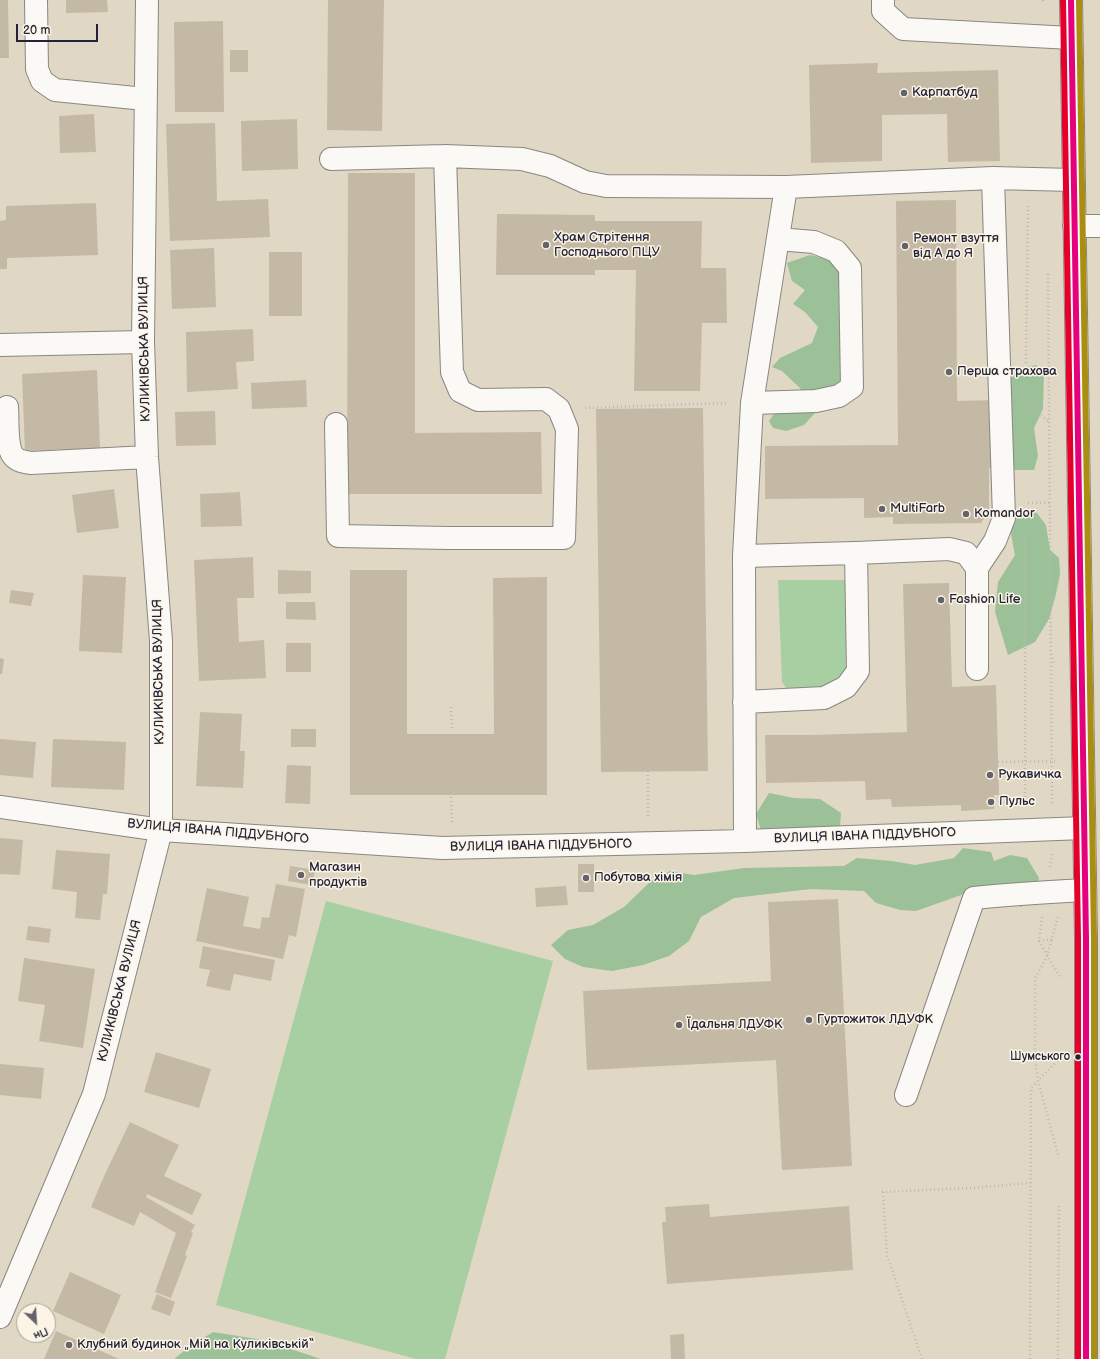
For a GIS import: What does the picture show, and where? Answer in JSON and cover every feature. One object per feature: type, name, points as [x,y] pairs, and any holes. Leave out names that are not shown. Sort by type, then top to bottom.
[{"type":"street","points":[[36,0],[38,69],[42,81],[55,90],[145,99]]},
{"type":"street","name":"КУЛИКІВСЬКА ВУЛИЦЯ","points":[[0,1317],[94,1094],[161,830],[161,641],[147,457],[143,342],[147,0]]},
{"type":"street","points":[[883,0],[883,10],[903,29],[1071,38]]},
{"type":"street","points":[[1070,0],[1085,890],[1087,1088],[1086,1359]]},
{"type":"street","points":[[331,159],[444,156],[522,159],[550,166],[585,182],[606,186],[786,186],[993,178],[1073,180]]},
{"type":"street","points":[[336,424],[338,536],[564,538],[567,428],[559,409],[546,399],[478,400],[460,391],[452,372],[444,156]]},
{"type":"street","points":[[977,669],[977,568],[996,541],[1004,518],[993,178]]},
{"type":"street","points":[[745,841],[744,556],[752,403],[786,186]]},
{"type":"street","points":[[1074,226],[1100,226]]},
{"type":"street","points":[[752,403],[816,401],[839,396],[852,387],[850,268],[836,252],[814,242],[778,239]]},
{"type":"street","points":[[0,345],[143,342]]},
{"type":"street","points":[[7,407],[9,444],[12,454],[20,461],[31,464],[147,457]]},
{"type":"street","points":[[744,556],[856,554],[949,549],[966,553],[977,568]]},
{"type":"street","points":[[744,702],[824,698],[846,688],[858,671],[856,554]]},
{"type":"street","name":"ВУЛИЦЯ ІВАНА ПІДДУБНОГО","points":[[0,807],[161,830],[442,848],[745,841],[1084,828]]},
{"type":"street","points":[[906,1095],[974,898],[1009,894],[1085,890]]},
{"type":"path","points":[[1048,273],[1052,807]]},
{"type":"path","points":[[1026,402],[1048,421]]},
{"type":"path","points":[[559,409],[752,403]]},
{"type":"path","points":[[1025,503],[1049,503]]},
{"type":"path","points":[[451,707],[452,731]]},
{"type":"path","points":[[998,762],[1051,761]]},
{"type":"path","points":[[648,772],[648,825]]},
{"type":"path","points":[[994,802],[1025,802]]},
{"type":"path","points":[[1039,941],[1053,939],[1047,956],[1035,979],[1035,1060],[1038,1081],[1060,1158]]},
{"type":"path","points":[[1030,1359],[1031,1088],[1060,1057]]},
{"type":"path","points":[[922,1359],[887,1255],[883,1192],[1031,1184]]},
{"type":"path","points":[[1058,1359],[1059,1195]]},
{"type":"green space","points":[[810,255],[840,261],[844,397],[815,413],[804,425],[786,431],[773,428],[769,421],[783,400],[801,389],[782,371],[772,367],[780,358],[812,343],[818,327],[805,312],[793,304],[805,290],[792,281],[787,263]]},
{"type":"green space","points":[[1036,365],[1044,372],[1043,409],[1034,428],[1038,456],[1034,470],[1010,470],[1007,372]]},
{"type":"green space","points":[[1033,508],[1046,525],[1050,550],[1059,558],[1060,574],[1049,619],[1035,642],[1008,655],[995,612],[998,582],[1015,555],[1009,523]]},
{"type":"green space","points":[[778,580],[845,580],[848,668],[823,691],[789,692],[782,682]]},
{"type":"green space","points":[[769,793],[794,798],[820,799],[841,813],[839,839],[763,837],[756,814]]},
{"type":"green space","points":[[963,848],[991,852],[994,861],[1010,855],[1027,858],[1039,878],[1034,898],[1021,907],[1004,897],[999,887],[986,885],[916,911],[900,910],[876,903],[864,891],[811,889],[734,898],[701,917],[689,941],[669,956],[643,965],[612,971],[583,967],[565,959],[551,945],[568,930],[593,925],[624,907],[651,881],[670,871],[694,875],[744,868],[844,866],[857,858],[892,861],[915,865],[954,858]]},
{"type":"green space","points":[[326,901],[553,961],[445,1359],[416,1359],[216,1305]]},
{"type":"green space","points":[[213,1332],[263,1340],[321,1359],[174,1359],[189,1347]]},
{"type":"building","points":[[0,0],[8,0],[9,58],[0,58]]},
{"type":"building","points":[[66,0],[107,0],[108,12],[66,13]]},
{"type":"building","points":[[328,0],[384,0],[382,131],[327,130]]},
{"type":"building","points":[[223,21],[224,112],[175,112],[174,22]]},
{"type":"building","points":[[230,50],[248,50],[248,72],[230,72]]},
{"type":"building","name":"Карпатбуд","points":[[878,63],[877,73],[998,70],[1000,161],[948,162],[947,114],[882,115],[882,161],[811,163],[809,65]]},
{"type":"building","points":[[94,114],[96,152],[60,153],[59,116]]},
{"type":"building","points":[[297,119],[298,169],[242,171],[241,121]]},
{"type":"building","points":[[215,123],[217,201],[268,199],[270,237],[170,241],[166,124]]},
{"type":"building","points":[[348,173],[415,173],[415,433],[541,432],[542,494],[347,494]]},
{"type":"building","points":[[956,200],[957,401],[997,400],[998,468],[989,468],[989,511],[981,523],[893,524],[893,517],[864,518],[864,498],[765,499],[765,446],[898,445],[896,201]]},
{"type":"building","points":[[96,203],[98,255],[7,258],[7,269],[0,269],[0,221],[6,220],[6,206]]},
{"type":"building","points":[[497,214],[595,215],[595,221],[702,221],[701,268],[726,268],[727,323],[702,323],[700,391],[634,391],[636,270],[595,270],[595,275],[496,275]]},
{"type":"building","points":[[214,248],[216,307],[172,309],[170,250]]},
{"type":"building","points":[[269,252],[302,252],[302,316],[269,316]]},
{"type":"building","points":[[253,329],[254,361],[236,362],[238,389],[187,392],[186,332]]},
{"type":"building","points":[[97,370],[100,448],[25,451],[22,374]]},
{"type":"building","points":[[306,380],[307,407],[252,409],[251,383]]},
{"type":"building","points":[[703,408],[708,771],[601,772],[596,409]]},
{"type":"building","points":[[215,411],[216,445],[176,446],[175,412]]},
{"type":"building","points":[[114,489],[119,528],[77,533],[72,495]]},
{"type":"building","points":[[240,492],[242,526],[201,527],[200,494]]},
{"type":"building","points":[[253,557],[254,598],[237,598],[239,642],[264,640],[266,678],[199,681],[194,560]]},
{"type":"building","points":[[278,570],[311,571],[311,593],[278,594]]},
{"type":"building","points":[[350,570],[407,570],[407,734],[494,734],[493,578],[547,577],[547,795],[350,795]]},
{"type":"building","points":[[83,575],[126,577],[122,653],[79,651]]},
{"type":"building","points":[[949,583],[952,687],[996,685],[999,795],[994,795],[994,809],[961,811],[961,805],[892,807],[891,799],[866,800],[865,781],[766,783],[765,735],[907,732],[903,584]]},
{"type":"building","points":[[11,590],[34,593],[31,606],[9,603]]},
{"type":"building","points":[[286,602],[315,602],[316,620],[286,619]]},
{"type":"building","points":[[286,643],[311,643],[311,672],[286,672]]},
{"type":"building","points":[[0,658],[4,659],[2,674],[0,674]]},
{"type":"building","points":[[200,712],[242,714],[240,751],[245,751],[243,788],[196,786]]},
{"type":"building","points":[[291,729],[316,729],[316,747],[291,747]]},
{"type":"building","points":[[0,739],[36,742],[33,778],[0,775]]},
{"type":"building","points":[[53,739],[126,742],[124,790],[51,787]]},
{"type":"building","points":[[287,765],[311,766],[310,804],[285,803]]},
{"type":"building","points":[[0,838],[23,840],[20,875],[0,874]]},
{"type":"building","points":[[56,850],[110,854],[107,894],[103,894],[100,920],[75,918],[77,892],[52,889]]},
{"type":"building","name":"Побутова хімія","points":[[578,864],[594,864],[594,892],[578,892]]},
{"type":"building","name":"Магазин продуктів","points":[[290,866],[315,870],[312,885],[288,881]]},
{"type":"building","points":[[276,884],[305,889],[296,937],[289,935],[283,959],[196,941],[207,888],[249,897],[243,926],[260,929],[262,917],[269,918]]},
{"type":"building","points":[[566,886],[568,905],[536,907],[535,888]]},
{"type":"building","points":[[838,899],[852,1166],[782,1170],[776,1060],[587,1070],[583,991],[771,981],[768,902]]},
{"type":"building","points":[[28,926],[51,929],[49,943],[26,940]]},
{"type":"building","points":[[203,946],[275,960],[271,981],[234,974],[230,991],[206,986],[210,970],[199,968]]},
{"type":"building","points":[[24,958],[95,969],[83,1048],[39,1041],[45,1005],[18,1001]]},
{"type":"building","points":[[156,1052],[211,1069],[199,1108],[144,1092]]},
{"type":"building","points":[[0,1064],[44,1068],[41,1099],[0,1095]]},
{"type":"building","points":[[130,1122],[179,1145],[164,1176],[202,1194],[192,1215],[147,1194],[146,1197],[195,1225],[191,1232],[193,1233],[185,1255],[187,1256],[171,1298],[155,1292],[176,1233],[140,1212],[134,1226],[91,1207]]},
{"type":"building","points":[[709,1204],[710,1217],[849,1206],[853,1270],[667,1284],[662,1222],[666,1222],[665,1207]]},
{"type":"building","points":[[70,1272],[121,1295],[104,1334],[56,1312],[56,1304]]},
{"type":"building","points":[[157,1294],[175,1302],[170,1316],[151,1309]]},
{"type":"building","name":"Клубний будинок „Мій на Куликівській“","points":[[56,1331],[119,1359],[44,1359],[51,1343],[56,1343]]},
{"type":"building","points":[[684,1334],[685,1359],[671,1359],[670,1335]]},
{"type":"transit line","points":[[1063,0],[1078,938],[1078,1359]]},
{"type":"transit line","points":[[1071,0],[1086,938],[1086,1359]]},
{"type":"transit line","points":[[1079,0],[1094,938],[1094,1359]]},
{"type":"place","name":"Карпатбуд","points":[[904,93]]},
{"type":"place","name":"Храм Стрітення Господнього ПЦУ","points":[[546,245]]},
{"type":"place","name":"Ремонт взуття від А до Я","points":[[905,246]]},
{"type":"place","name":"Перша страхова","points":[[949,372]]},
{"type":"place","name":"MultiFarb","points":[[882,509]]},
{"type":"place","name":"Komandor","points":[[966,514]]},
{"type":"place","name":"Fashion Life","points":[[941,600]]},
{"type":"place","name":"Рукавичка","points":[[990,775]]},
{"type":"place","name":"Пульс","points":[[991,802]]},
{"type":"place","name":"Магазин продуктів","points":[[301,875]]},
{"type":"place","name":"Побутова хімія","points":[[586,878]]},
{"type":"place","name":"Гуртожиток ЛДУФК","points":[[809,1020]]},
{"type":"place","name":"Їдальня ЛДУФК","points":[[679,1025]]},
{"type":"place","name":"Шумського","points":[[1078,1057]]},
{"type":"place","name":"Клубний будинок „Мій на Куликівській“","points":[[69,1345]]}]
